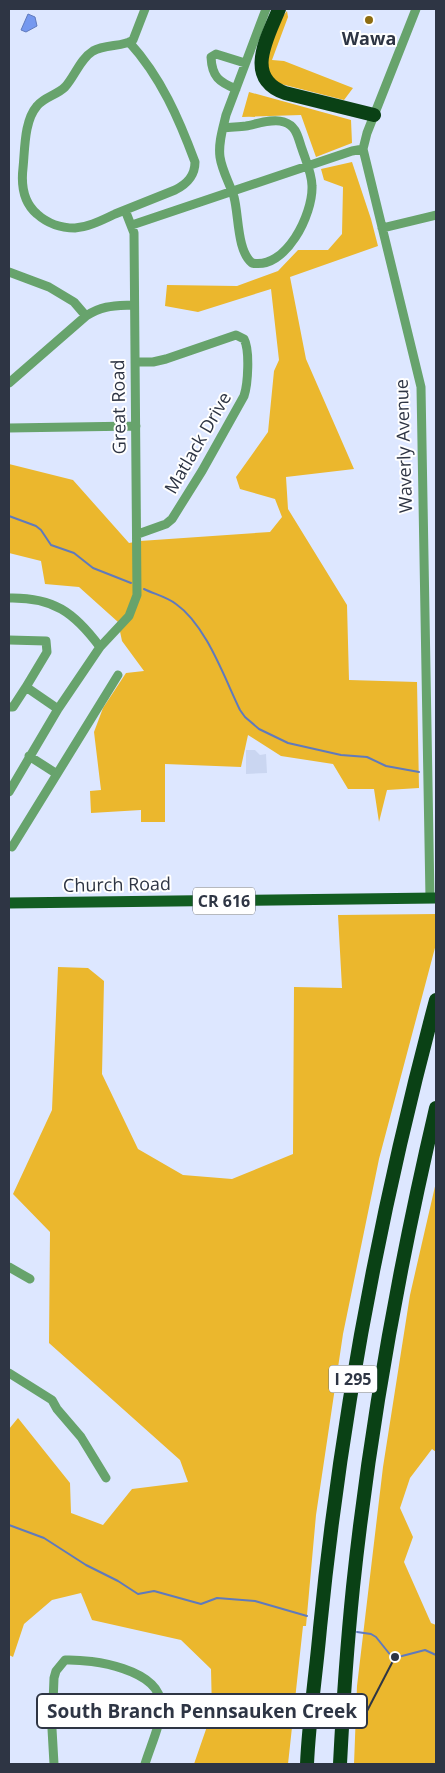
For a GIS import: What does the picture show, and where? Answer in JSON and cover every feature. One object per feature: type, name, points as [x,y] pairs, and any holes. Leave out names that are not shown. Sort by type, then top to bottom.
[{"type":"highway","points":[[279,9],[261,60],[264,77],[268,84],[285,92],[374,115]]},
{"type":"highway","name":"I 295","points":[[306,1764],[328,1544],[340,1453],[357,1353],[370,1280],[398,1153],[436,1000]]},
{"type":"highway","name":"I 295","points":[[340,1764],[353,1588],[374,1426],[402,1265],[436,1108]]},
{"type":"main road","name":"Church Road","points":[[9,903],[433,898]]},
{"type":"street","points":[[129,42],[157,80],[170,102],[192,155],[195,169],[192,176],[182,187],[126,210],[91,224],[74,228],[56,225],[36,214],[25,198],[22,181],[28,129],[36,107],[40,102],[65,87],[84,59],[92,52],[110,45],[129,42],[135,35],[145,9]]},
{"type":"street","points":[[223,128],[272,121],[283,122],[296,129],[308,166],[312,181],[312,193],[300,230],[287,249],[263,264],[252,263],[245,256],[241,244],[233,193],[220,156],[223,128],[266,9]]},
{"type":"street","points":[[132,225],[363,149],[374,115],[416,9]]},
{"type":"street","points":[[236,89],[220,82],[212,66],[211,57],[216,54],[245,63]]},
{"type":"street","name":"Waverly Avenue","points":[[363,149],[421,386],[433,898]]},
{"type":"street","name":"Great Road","points":[[9,792],[58,709],[100,647],[129,616],[137,595],[138,534],[134,233],[126,210]]},
{"type":"street","points":[[382,228],[436,215]]},
{"type":"street","points":[[9,272],[57,292],[74,302],[86,316]]},
{"type":"street","points":[[9,383],[86,316],[104,307],[134,305]]},
{"type":"street","name":"Matlack Drive","points":[[135,362],[166,359],[236,335],[244,339],[247,347],[246,389],[244,396],[202,471],[172,519],[166,524],[138,534]]},
{"type":"street","points":[[9,428],[136,426]]},
{"type":"street","points":[[9,598],[35,599],[57,605],[74,616],[100,647]]},
{"type":"street","points":[[9,640],[46,641],[47,652],[13,707],[9,707]]},
{"type":"street","points":[[12,847],[118,675]]},
{"type":"street","points":[[26,687],[58,709]]},
{"type":"street","points":[[29,756],[57,774]]},
{"type":"street","points":[[9,1267],[30,1279]]},
{"type":"street","points":[[9,1373],[52,1400],[57,1409],[81,1437],[106,1478]]},
{"type":"street","points":[[54,1764],[52,1729],[54,1678],[56,1671],[65,1660],[83,1659],[133,1672],[156,1688],[161,1704],[160,1715],[145,1764]]},
{"type":"shaded area","points":[[287,11],[288,17],[272,60],[284,61],[353,88],[344,100],[273,82],[266,65],[267,54],[283,16]]},
{"type":"shaded area","points":[[249,92],[351,120],[352,143],[316,157],[301,115],[242,117]]},
{"type":"shaded area","points":[[352,162],[378,246],[290,277],[306,359],[354,469],[286,477],[288,509],[347,605],[349,680],[417,682],[419,788],[387,790],[379,822],[374,789],[348,789],[333,764],[281,756],[248,735],[241,767],[165,764],[165,822],[141,822],[141,810],[91,813],[90,791],[101,790],[94,732],[103,708],[126,673],[144,671],[122,641],[118,622],[79,587],[45,584],[41,561],[9,553],[9,464],[73,480],[129,543],[270,532],[282,517],[275,499],[240,489],[236,477],[268,432],[274,371],[279,360],[271,289],[198,312],[165,306],[167,285],[237,286],[278,271],[298,250],[328,250],[342,234],[343,187],[324,180],[321,169]]},
{"type":"shaded area","points":[[246,750],[255,750],[260,755],[266,754],[267,773],[246,774]]},
{"type":"shaded area","points":[[436,914],[436,944],[379,1159],[343,1334],[316,1515],[306,1626],[303,1626],[288,1764],[194,1764],[212,1712],[211,1669],[181,1640],[92,1620],[81,1593],[52,1600],[24,1624],[13,1657],[9,1655],[9,1429],[18,1418],[70,1483],[71,1513],[103,1525],[132,1489],[188,1482],[180,1460],[49,1343],[50,1232],[13,1194],[52,1110],[58,967],[88,968],[104,981],[102,1074],[138,1149],[183,1175],[232,1179],[293,1154],[294,987],[342,988],[338,915]]},
{"type":"shaded area","points":[[436,1182],[436,1452],[432,1449],[410,1478],[400,1508],[413,1537],[404,1562],[431,1623],[436,1625],[436,1764],[354,1764],[357,1686],[383,1467],[410,1295]]},
{"type":"water","points":[[28,14],[35,17],[37,26],[26,32],[21,30]]},
{"type":"waterway","points":[[9,516],[36,526],[51,545],[74,553],[93,568],[131,583]]},
{"type":"waterway","points":[[144,589],[165,597],[187,613],[213,652],[240,710],[259,729],[288,743],[341,755],[367,757],[386,766],[419,772]]},
{"type":"waterway","points":[[9,1525],[44,1538],[86,1565],[118,1581],[138,1594],[154,1591],[201,1604],[217,1598],[255,1601],[307,1616]]},
{"type":"waterway","points":[[357,1632],[371,1634],[376,1637],[392,1657],[425,1650],[436,1655]]},
{"type":"place","name":"Wawa","points":[[369,20]]},
{"type":"place","name":"South Branch Pennsauken Creek","points":[[395,1657]]}]
